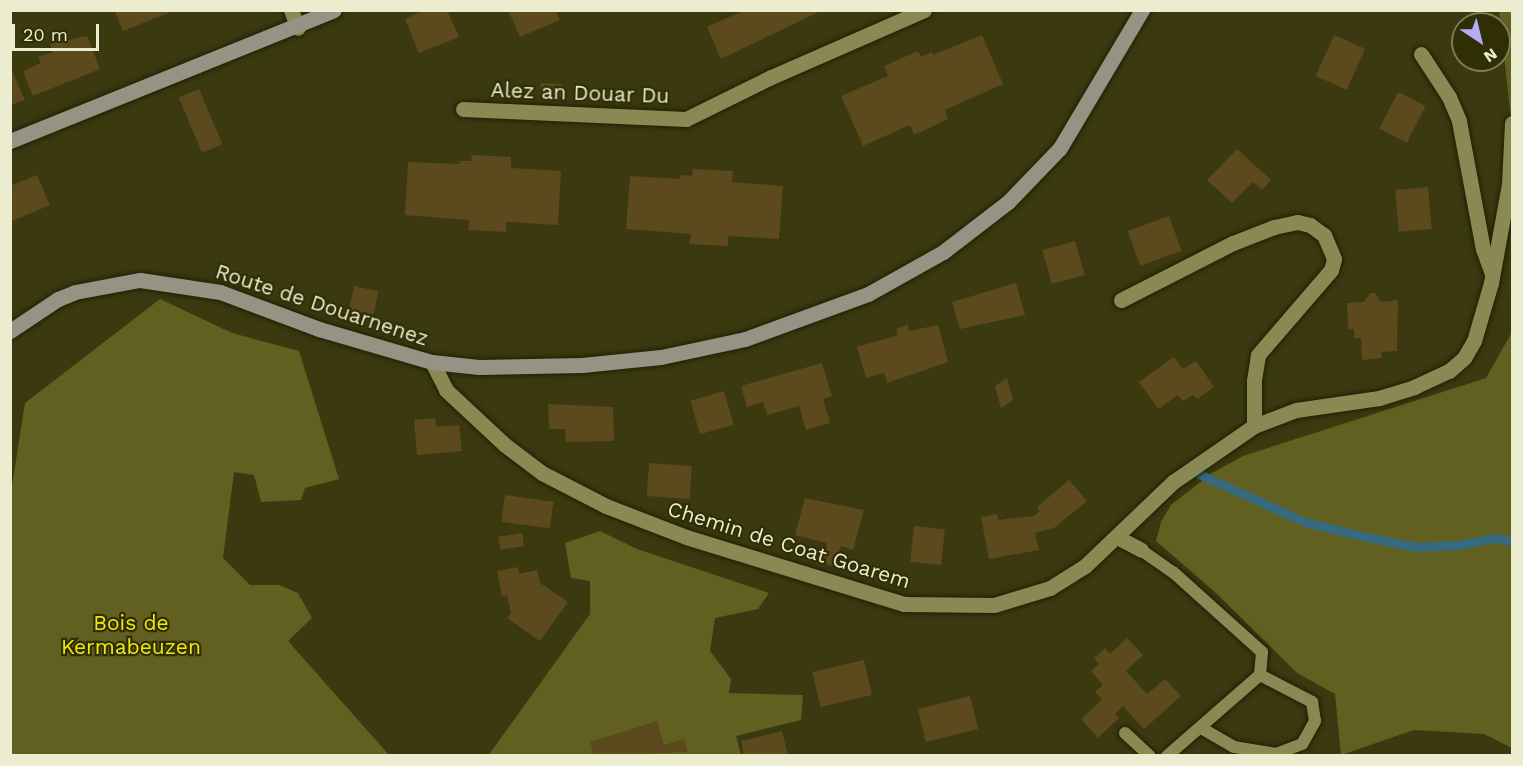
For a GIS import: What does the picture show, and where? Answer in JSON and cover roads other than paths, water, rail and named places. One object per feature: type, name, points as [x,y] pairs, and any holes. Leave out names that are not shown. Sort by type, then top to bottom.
[{"type":"main road","points":[[10,141],[222,53],[298,28],[334,10]]},
{"type":"main road","name":"Route de Douarnenez","points":[[10,331],[58,299],[95,286],[140,280],[171,282],[220,292],[319,329],[432,362],[534,368],[661,357],[745,339],[868,294],[974,230],[1041,170],[1089,105],[1142,10]]},
{"type":"street","points":[[291,10],[298,28]]},
{"type":"street","name":"Alez an Douar Du","points":[[463,109],[687,118],[771,77],[924,10]]},
{"type":"street","points":[[1421,54],[1449,97],[1459,121],[1483,249],[1493,275]]},
{"type":"street","name":"Chemin de Coat Goarem","points":[[432,362],[446,390],[468,413],[542,472],[579,494],[686,537],[904,604],[994,605],[1026,598],[1085,566],[1180,476],[1254,426],[1296,410],[1379,398],[1449,371],[1474,341],[1493,275],[1509,184],[1512,123]]},
{"type":"street","points":[[1121,300],[1233,243],[1274,227],[1297,222],[1310,225],[1324,235],[1334,259],[1331,270],[1258,355],[1254,381],[1254,426]]},
{"type":"street","points":[[1117,537],[1141,550]]},
{"type":"lane","points":[[1141,550],[1173,572],[1262,652],[1260,675],[1167,756]]},
{"type":"lane","points":[[1200,727],[1234,747],[1276,754],[1302,744],[1315,721],[1312,702],[1260,675]]},
{"type":"lane","points":[[1125,733],[1150,756]]},
{"type":"waterway","points":[[1190,470],[1305,522],[1362,536],[1417,547],[1459,545],[1496,538],[1512,541]]},
{"type":"park label","name":"Bois de Kermabeuzen","points":[[131,635]]}]
